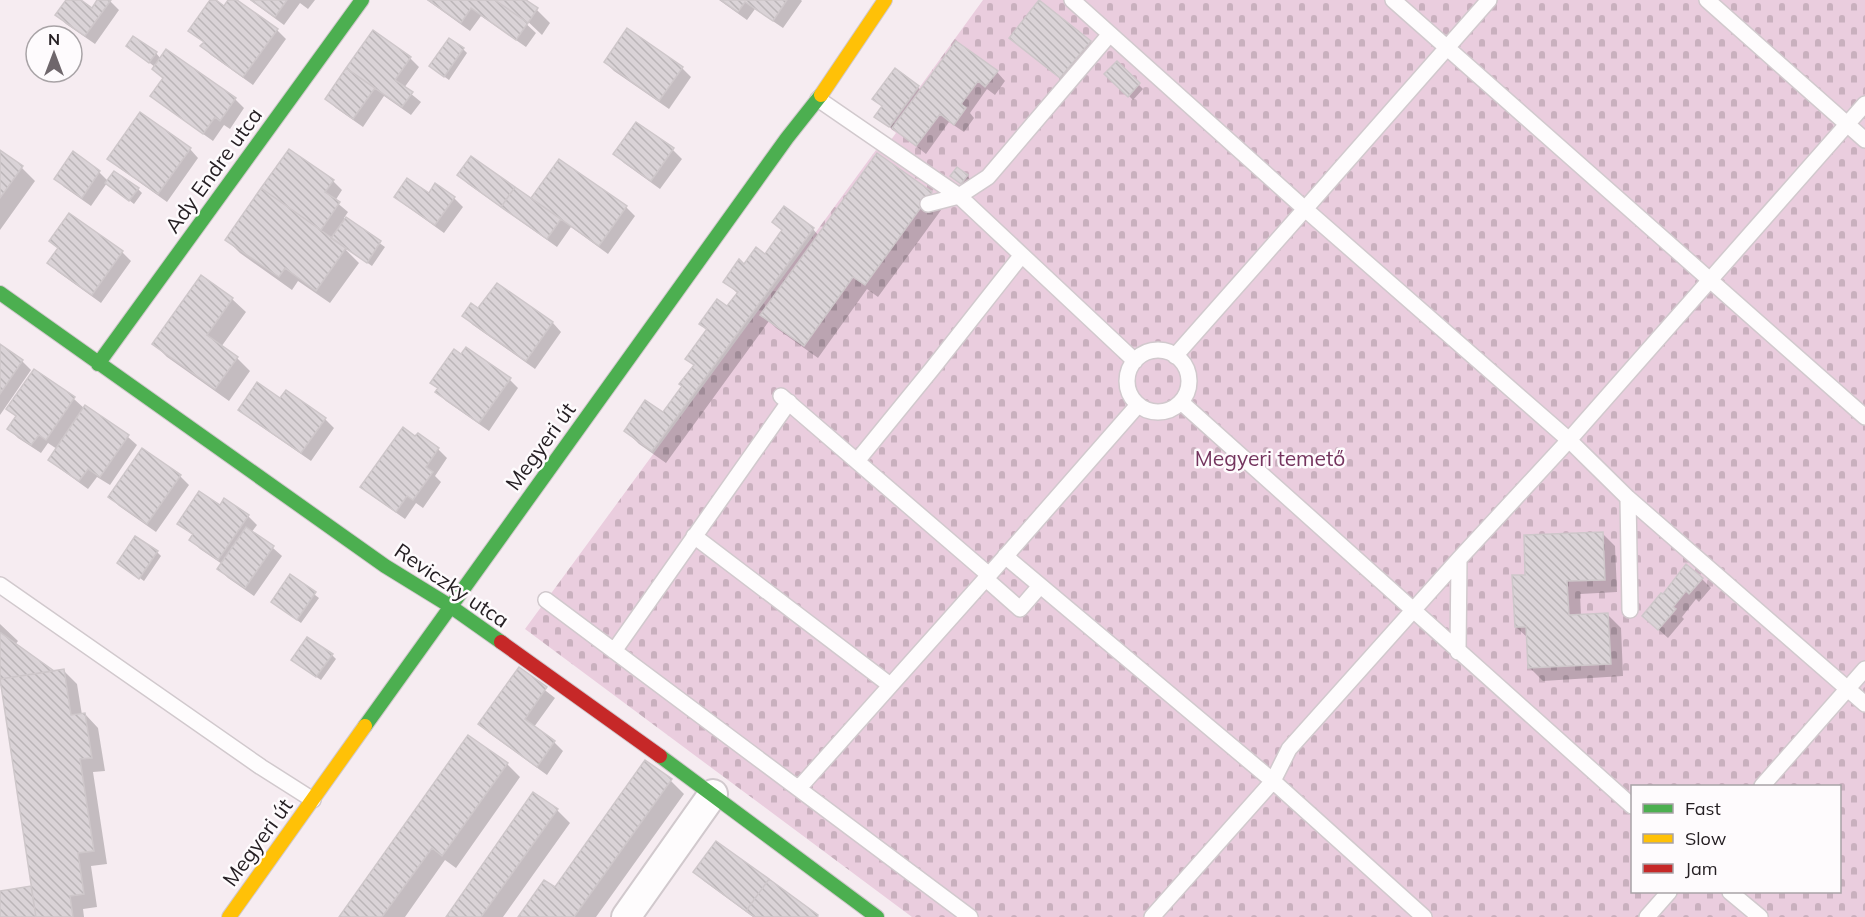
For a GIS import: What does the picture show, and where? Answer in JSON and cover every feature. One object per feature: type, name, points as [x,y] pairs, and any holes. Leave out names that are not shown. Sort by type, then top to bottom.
[{"type":"street","name":"Ady Endre utca","points":[[98,364],[362,0]]},
{"type":"street","name":"Megyeri út","points":[[228,917],[450,606],[818,99],[885,0]]},
{"type":"street","name":"Reviczky utca","points":[[0,293],[385,567],[450,606],[713,794],[877,917]]},
{"type":"street","points":[[626,917],[713,794]]},
{"type":"lane","points":[[1072,0],[1305,209],[1569,440],[1628,498],[1865,704]]},
{"type":"lane","points":[[1394,0],[1865,417]]},
{"type":"lane","points":[[1175,356],[1489,0]]},
{"type":"lane","points":[[1707,0],[1865,140]]},
{"type":"lane","points":[[928,204],[959,195],[988,177],[1110,34]]},
{"type":"lane","points":[[818,99],[959,195],[1135,362]]},
{"type":"lane","points":[[1152,917],[1272,781],[1289,749],[1569,440],[1865,104]]},
{"type":"lane","points":[[857,461],[933,369],[1021,256]]},
{"type":"lane","points":[[1156,350],[1166,351],[1175,356],[1183,363],[1188,373],[1187,393],[1181,402],[1173,409],[1162,412],[1152,412],[1138,405],[1129,393],[1127,384],[1128,374],[1135,362],[1147,352],[1156,350]]},
{"type":"lane","points":[[614,651],[785,399],[987,577],[1020,609],[1040,586]]},
{"type":"lane","points":[[1181,402],[1631,805]]},
{"type":"lane","points":[[800,788],[1138,405]]},
{"type":"lane","points":[[1628,498],[1630,610]]},
{"type":"lane","points":[[694,536],[890,685]]},
{"type":"lane","points":[[1005,556],[1272,781],[1424,917]]},
{"type":"lane","points":[[1458,652],[1459,559]]},
{"type":"lane","points":[[0,585],[261,767],[313,800]]},
{"type":"lane","points":[[546,600],[970,917]]},
{"type":"lane","points":[[1762,785],[1865,669]]},
{"type":"lane","points":[[1647,917],[1667,893]]},
{"type":"lane","points":[[1732,893],[1760,917]]},
{"type":"green space","name":"Megyeri temető","points":[[983,0],[1865,0],[1865,917],[912,917],[525,629],[876,150],[882,152],[896,133],[890,128]]},
{"type":"building","points":[[66,0],[81,0],[92,8],[97,0],[111,0],[85,36],[84,24],[68,24],[55,15]]},
{"type":"building","points":[[210,0],[216,0],[224,6],[228,0],[237,0],[278,29],[243,77],[200,46],[204,42],[188,31]]},
{"type":"building","points":[[251,0],[287,0],[275,17]]},
{"type":"building","points":[[428,0],[495,0],[528,23],[516,40],[471,8],[461,23]]},
{"type":"building","points":[[495,0],[526,0],[538,8],[528,23]]},
{"type":"building","points":[[721,0],[787,0],[773,21],[745,2],[738,12]]},
{"type":"building","points":[[1039,0],[1091,41],[1060,78],[1009,38]]},
{"type":"building","points":[[627,28],[683,67],[659,101],[604,62]]},
{"type":"building","points":[[373,30],[411,57],[395,80],[413,92],[402,107],[346,68]]},
{"type":"building","points":[[133,36],[157,52],[149,63],[126,46]]},
{"type":"building","points":[[449,38],[464,48],[444,77],[429,66]]},
{"type":"building","points":[[956,41],[998,71],[985,87],[978,81],[961,104],[966,108],[954,125],[940,114],[916,146],[892,128]]},
{"type":"building","points":[[166,49],[236,98],[220,121],[215,117],[203,134],[150,96],[163,78],[152,69]]},
{"type":"building","points":[[1117,61],[1140,83],[1128,97],[1104,74]]},
{"type":"building","points":[[346,68],[375,88],[353,119],[325,99]]},
{"type":"building","points":[[895,68],[919,86],[889,127],[874,117],[882,106],[872,99]]},
{"type":"building","points":[[140,112],[191,148],[158,194],[107,159]]},
{"type":"building","points":[[636,122],[674,148],[651,181],[613,154]]},
{"type":"building","points":[[289,149],[334,180],[325,192],[340,202],[321,230],[261,188]]},
{"type":"building","points":[[0,150],[23,166],[0,198]]},
{"type":"building","points":[[73,151],[100,171],[82,198],[54,179]]},
{"type":"building","points":[[877,153],[932,192],[865,285],[853,277],[804,346],[760,315]]},
{"type":"building","points":[[471,156],[515,187],[501,207],[457,175]]},
{"type":"building","points":[[559,159],[627,206],[599,246],[531,198]]},
{"type":"building","points":[[957,167],[968,175],[961,184],[950,176]]},
{"type":"building","points":[[114,171],[139,188],[129,201],[105,183]]},
{"type":"building","points":[[407,178],[429,193],[435,183],[455,197],[435,225],[394,197]]},
{"type":"building","points":[[515,187],[561,219],[547,239],[501,207]]},
{"type":"building","points":[[261,188],[346,248],[316,291],[285,268],[279,277],[225,240]]},
{"type":"building","points":[[784,206],[814,228],[652,451],[624,431],[645,400],[663,412],[682,386],[679,384],[694,365],[685,359],[707,329],[699,324],[717,299],[727,306],[738,292],[723,282],[739,259],[744,264],[756,247],[765,254],[782,230],[772,222]]},
{"type":"building","points":[[69,213],[123,251],[92,295],[47,263],[58,248],[49,241]]},
{"type":"building","points":[[346,217],[381,241],[367,263],[331,238]]},
{"type":"building","points":[[201,275],[233,298],[207,335],[238,357],[215,389],[152,344]]},
{"type":"building","points":[[497,283],[553,322],[526,361],[462,316],[471,303],[478,308]]},
{"type":"building","points":[[0,344],[23,360],[0,394]]},
{"type":"building","points":[[466,347],[511,378],[479,423],[435,392],[438,388],[430,383],[454,349],[461,354]]},
{"type":"building","points":[[34,369],[75,397],[46,440],[39,435],[31,445],[7,429],[16,416],[6,409]]},
{"type":"building","points":[[257,382],[280,398],[286,390],[326,418],[301,453],[238,410]]},
{"type":"building","points":[[85,405],[129,435],[100,477],[88,469],[79,481],[48,460]]},
{"type":"building","points":[[403,427],[415,436],[418,433],[439,448],[426,467],[433,472],[413,500],[407,496],[396,512],[360,487]]},
{"type":"building","points":[[142,448],[181,475],[147,524],[108,497]]},
{"type":"building","points":[[199,491],[220,505],[224,498],[249,515],[218,560],[189,540],[193,534],[177,524]]},
{"type":"building","points":[[246,527],[274,546],[245,588],[217,569]]},
{"type":"building","points":[[1603,532],[1605,580],[1567,581],[1569,615],[1608,613],[1611,664],[1528,668],[1526,627],[1515,627],[1512,575],[1525,575],[1524,535]]},
{"type":"building","points":[[135,536],[158,551],[139,579],[117,563]]},
{"type":"building","points":[[1686,564],[1703,578],[1689,594],[1686,591],[1673,607],[1676,609],[1658,630],[1642,616],[1661,593],[1663,594]]},
{"type":"building","points":[[290,574],[316,592],[297,620],[271,602]]},
{"type":"building","points":[[1,633],[54,671],[0,679]]},
{"type":"building","points":[[307,637],[333,654],[316,677],[291,660]]},
{"type":"building","points":[[519,667],[547,687],[525,719],[555,741],[537,767],[478,724]]},
{"type":"building","points":[[64,669],[71,715],[85,713],[92,758],[80,759],[94,851],[78,853],[84,894],[70,896],[73,917],[36,917],[0,679]]},
{"type":"building","points":[[468,735],[508,763],[442,856],[432,848],[382,917],[339,917]]},
{"type":"building","points":[[645,760],[672,779],[574,917],[518,917],[544,880],[555,887]]},
{"type":"building","points":[[533,792],[558,809],[481,917],[446,917]]},
{"type":"building","points":[[716,841],[769,879],[746,911],[693,872]]},
{"type":"building","points":[[769,879],[818,915],[817,917],[755,917],[746,911]]},
{"type":"building","points":[[31,886],[36,917],[0,917],[0,891]]},
{"type":"traffic: fast","points":[[98,364],[362,0]]},
{"type":"traffic: fast","points":[[365,726],[787,138],[821,95]]},
{"type":"traffic: fast","points":[[0,293],[385,566],[450,606],[501,642]]},
{"type":"traffic: fast","points":[[660,756],[877,917]]},
{"type":"traffic: slow","points":[[821,95],[885,0]]},
{"type":"traffic: slow","points":[[229,917],[365,726]]},
{"type":"traffic: jam","points":[[501,642],[660,756]]}]
